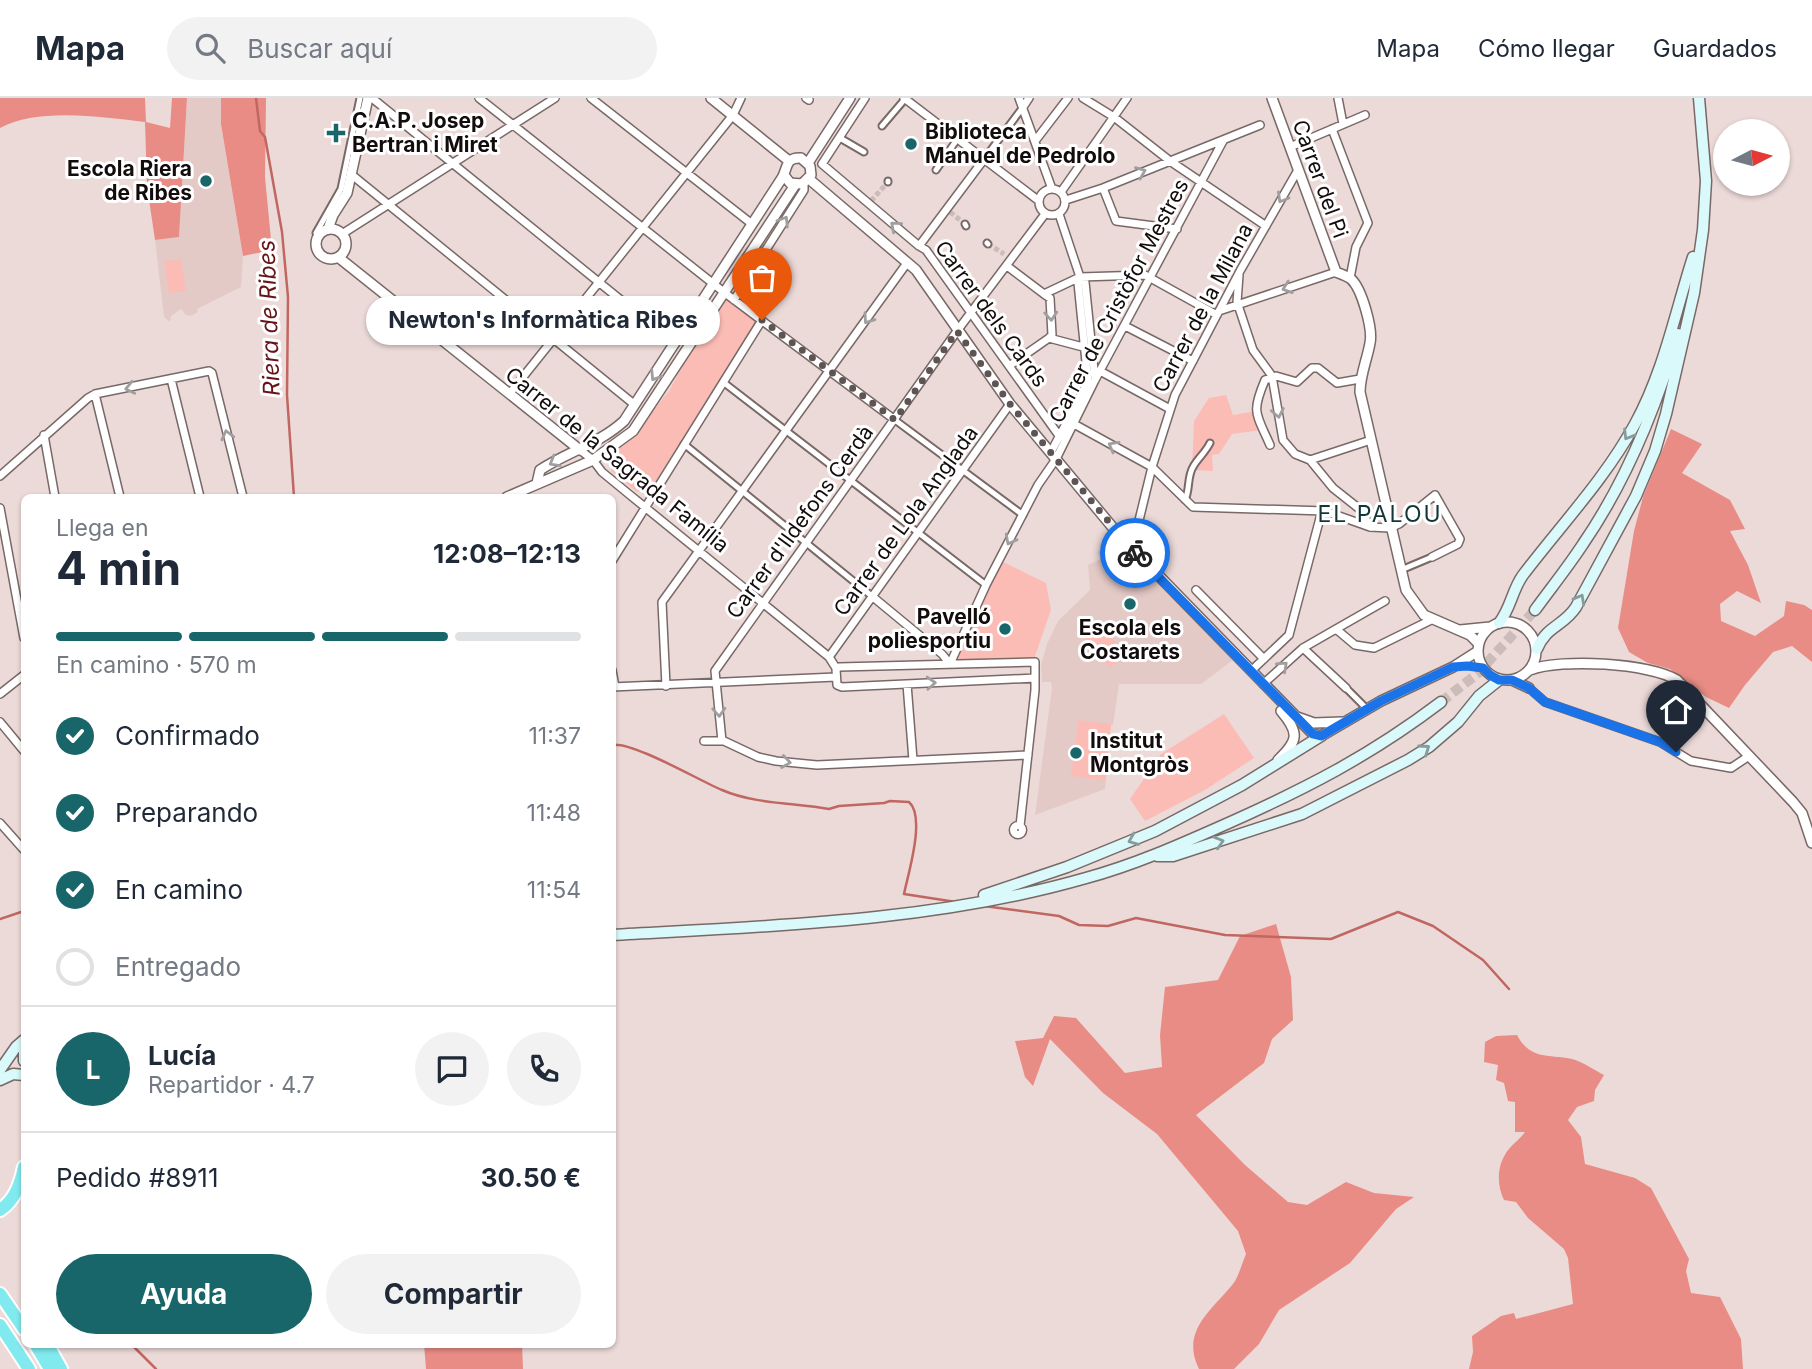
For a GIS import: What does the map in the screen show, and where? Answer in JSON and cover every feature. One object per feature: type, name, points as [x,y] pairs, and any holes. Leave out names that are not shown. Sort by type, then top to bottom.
[{"type":"highway","points":[[0,1210],[16,1194],[21,1177]]},
{"type":"highway","points":[[0,1294],[21,1325]]},
{"type":"highway","points":[[0,1325],[30,1369]]},
{"type":"highway","points":[[37,1348],[50,1369]]},
{"type":"highway","points":[[49,1348],[61,1369]]},
{"type":"main road","points":[[1537,651],[1546,632],[1565,621],[1576,607],[1636,496],[1666,414],[1700,258],[1706,181],[1699,98]]},
{"type":"main road","points":[[1535,610],[1595,526],[1639,443],[1659,394],[1691,278],[1701,183],[1702,139]]},
{"type":"main road","points":[[1494,625],[1508,610],[1518,582],[1602,475],[1635,424],[1667,350],[1693,257]]},
{"type":"main road","points":[[1153,856],[1173,856],[1281,823],[1326,804],[1429,747],[1458,722],[1487,687],[1499,680]]},
{"type":"main road","points":[[616,934],[846,920],[973,903],[1076,881],[1153,856],[1328,777],[1371,752],[1440,702]]},
{"type":"main road","points":[[973,903],[990,893],[1067,867],[1155,831],[1219,798],[1321,736]]},
{"type":"main road","points":[[0,1070],[21,1044]]},
{"type":"main road","points":[[0,1080],[13,1074],[21,1075]]},
{"type":"street","points":[[316,233],[341,189],[360,98]]},
{"type":"street","points":[[327,229],[334,229],[342,234],[346,244],[338,257],[322,256],[317,248],[318,236],[327,229],[347,193],[370,98],[675,344]]},
{"type":"street","points":[[479,98],[734,300],[1023,515]]},
{"type":"street","points":[[342,234],[555,98]]},
{"type":"street","points":[[590,98],[752,225]]},
{"type":"street","points":[[712,98],[789,161]]},
{"type":"street","points":[[510,393],[733,115],[741,98]]},
{"type":"street","points":[[808,163],[850,98]]},
{"type":"street","name":"Carrer dels Cards","points":[[864,98],[822,164],[926,250],[1060,437]]},
{"type":"street","points":[[882,127],[905,98],[1039,201],[1045,214],[1059,214]]},
{"type":"street","points":[[914,105],[923,98]]},
{"type":"street","points":[[1019,98],[1052,189]]},
{"type":"street","points":[[919,246],[948,211],[1029,98]]},
{"type":"street","points":[[1035,141],[1068,98]]},
{"type":"street","points":[[1083,98],[1114,117],[1170,160],[1266,226]]},
{"type":"street","points":[[1061,192],[1127,98]]},
{"type":"street","name":"Carrer del Pi","points":[[1272,98],[1336,272]]},
{"type":"street","points":[[1338,98],[1343,124]]},
{"type":"street","points":[[1290,147],[1365,115]]},
{"type":"street","points":[[1066,200],[1103,188],[1259,125]]},
{"type":"street","points":[[1332,129],[1368,223],[1356,247],[1350,278]]},
{"type":"street","points":[[840,138],[864,152]]},
{"type":"street","points":[[936,170],[958,138]]},
{"type":"street","name":"Carrer de Cristòfor Mestres","points":[[950,664],[986,585],[1053,456],[1074,425],[1095,380],[1223,141]]},
{"type":"street","points":[[524,493],[537,483],[593,460],[633,431],[811,171],[808,163],[796,158],[789,161],[784,175],[675,344],[635,405],[616,428],[540,470],[537,483]]},
{"type":"street","name":"Carrer de la Milana","points":[[1132,549],[1152,467],[1175,395],[1240,271],[1298,170]]},
{"type":"street","points":[[784,175],[789,182],[803,182],[916,270],[1010,404],[1132,549],[1313,734],[1321,736],[1367,709],[1453,667],[1478,647],[1494,625]]},
{"type":"street","points":[[352,176],[635,405]]},
{"type":"street","points":[[734,300],[804,190],[803,182]]},
{"type":"street","points":[[1103,188],[1116,221],[1177,229]]},
{"type":"street","points":[[1039,201],[1044,192],[1052,189],[1061,192],[1066,205],[1059,214]]},
{"type":"street","name":"Carrer d'Ildefons Cerdà","points":[[718,683],[715,671],[762,602],[957,331],[1045,214]]},
{"type":"street","points":[[1059,214],[1080,277],[1085,282],[1095,380]]},
{"type":"street","points":[[1004,254],[1009,263],[1050,299],[1052,335],[1009,366]]},
{"type":"street","name":"Carrer de la Sagrada Família","points":[[338,257],[593,460],[645,508],[830,657],[836,668]]},
{"type":"street","points":[[666,686],[662,602],[907,263]]},
{"type":"street","points":[[1240,271],[1239,305],[1253,350],[1272,376],[1283,440],[1295,454],[1310,460],[1333,488],[1362,511],[1370,527]]},
{"type":"street","points":[[1044,294],[1080,277],[1144,275],[1218,313],[1336,272],[1350,278],[1356,285],[1368,318],[1371,340],[1360,379],[1360,392],[1390,528],[1406,590],[1412,601],[1424,615],[1470,635],[1478,647],[1483,668],[1499,680],[1512,680],[1558,663],[1634,668],[1669,675],[1677,680],[1802,813],[1812,844]]},
{"type":"street","points":[[1053,456],[1088,382],[1078,283],[1080,277]]},
{"type":"street","points":[[616,555],[762,320]]},
{"type":"street","points":[[1125,326],[1193,361]]},
{"type":"street","points":[[1049,338],[1083,347]]},
{"type":"street","points":[[1270,445],[1255,403],[1265,380],[1272,376],[1297,382],[1312,368],[1318,368],[1336,383],[1360,379]]},
{"type":"street","points":[[0,476],[44,435],[95,394],[209,371],[212,373],[242,494]]},
{"type":"street","points":[[1100,371],[1170,409]]},
{"type":"street","points":[[171,379],[199,494]]},
{"type":"street","points":[[723,382],[986,585]]},
{"type":"street","points":[[95,394],[119,494]]},
{"type":"street","name":"Carrer de Lola Anglada","points":[[830,657],[1010,404]]},
{"type":"street","points":[[1074,425],[1152,467],[1194,507],[1325,511],[1370,527],[1390,528],[1435,495],[1460,539],[1458,544],[1401,570]]},
{"type":"street","points":[[44,435],[54,494]]},
{"type":"street","points":[[1310,460],[1371,440]]},
{"type":"street","points":[[1185,500],[1189,493],[1192,470],[1210,443]]},
{"type":"street","points":[[684,444],[942,654],[950,664]]},
{"type":"street","points":[[0,508],[21,622]]},
{"type":"street","points":[[1253,674],[1289,635],[1320,518],[1325,511]]},
{"type":"street","points":[[1196,590],[1264,659]]},
{"type":"street","points":[[1263,684],[1303,648],[1385,601]]},
{"type":"street","points":[[1336,629],[1355,645],[1374,649],[1433,619]]},
{"type":"street","points":[[1458,630],[1508,621],[1524,627],[1535,640],[1537,651],[1527,673],[1529,688]]},
{"type":"street","points":[[1289,635],[1367,709]]},
{"type":"street","points":[[1537,651],[1558,663]]},
{"type":"street","points":[[1020,826],[1028,755],[1035,678],[1035,662],[836,668],[838,687],[1035,678]]},
{"type":"street","points":[[1453,667],[1483,668]]},
{"type":"street","points":[[1253,674],[1295,732],[1294,743],[1275,763]]},
{"type":"street","points":[[0,694],[21,677]]},
{"type":"street","points":[[616,687],[836,677]]},
{"type":"street","points":[[1512,680],[1529,688],[1545,702],[1660,742],[1691,761],[1731,768],[1749,756]]},
{"type":"street","points":[[718,683],[722,741]]},
{"type":"street","points":[[907,684],[913,760]]},
{"type":"street","points":[[1294,716],[1314,723],[1344,722]]},
{"type":"street","points":[[0,722],[21,747]]},
{"type":"street","points":[[704,741],[722,741],[758,757],[791,764],[1028,755]]},
{"type":"street","points":[[0,823],[21,847]]},
{"type":"shaded area","points":[[0,98],[145,98],[146,122],[170,128],[172,98],[187,98],[179,237],[155,240],[147,186],[145,122],[71,115],[32,118],[0,128]]},
{"type":"shaded area","name":"Escola Riera de Ribes","points":[[187,98],[221,98],[221,124],[243,256],[241,287],[197,309],[198,312],[191,316],[181,309],[171,316],[170,322],[164,317],[155,240],[179,237]]},
{"type":"shaded area","points":[[221,98],[266,98],[265,177],[272,250],[243,256],[221,124]]},
{"type":"shaded area","points":[[181,259],[186,291],[169,293],[164,261]]},
{"type":"shaded area","points":[[727,297],[759,320],[650,490],[637,492],[611,471],[610,454],[629,440],[669,391],[688,356]]},
{"type":"shaded area","points":[[1226,395],[1233,415],[1256,411],[1262,430],[1232,434],[1219,454],[1212,455],[1213,471],[1192,470],[1194,421],[1209,398]]},
{"type":"shaded area","points":[[1671,429],[1702,444],[1682,473],[1730,500],[1745,529],[1730,531],[1748,565],[1761,603],[1737,591],[1720,604],[1721,621],[1755,636],[1784,616],[1786,601],[1804,605],[1812,610],[1812,662],[1792,646],[1773,652],[1729,708],[1706,697],[1670,669],[1648,663],[1629,652],[1618,628],[1634,531],[1643,497]]},
{"type":"shaded area","name":"Escola els Costarets","points":[[1119,535],[1237,657],[1201,684],[1119,684],[1111,725],[1105,789],[1035,815],[1052,688],[1051,682],[1042,682],[1041,665],[1047,644],[1058,621],[1090,590],[1088,565],[1101,559],[1097,552]]},
{"type":"shaded area","name":"Pavelló poliesportiu","points":[[999,560],[1046,583],[1051,610],[1033,662],[950,664]]},
{"type":"shaded area","points":[[1099,623],[1126,655],[1110,668],[1083,636]]},
{"type":"shaded area","points":[[1224,714],[1254,758],[1205,790],[1145,821],[1130,799],[1161,754]]},
{"type":"shaded area","points":[[1078,720],[1111,724],[1105,781],[1071,776]]},
{"type":"shaded area","points":[[1276,924],[1291,977],[1293,1020],[1272,1039],[1264,1063],[1196,1115],[1245,1165],[1288,1202],[1307,1205],[1346,1182],[1374,1193],[1414,1197],[1396,1209],[1350,1263],[1279,1310],[1259,1344],[1234,1369],[1199,1369],[1194,1356],[1196,1332],[1208,1312],[1235,1281],[1246,1254],[1238,1231],[1157,1134],[1103,1093],[1050,1039],[1033,1086],[1025,1077],[1015,1041],[1043,1038],[1054,1016],[1076,1018],[1125,1073],[1162,1067],[1160,1035],[1165,987],[1218,980],[1240,936]]},
{"type":"shaded area","points":[[1517,1035],[1534,1053],[1572,1059],[1604,1075],[1595,1090],[1594,1101],[1577,1107],[1568,1120],[1581,1137],[1585,1164],[1635,1178],[1651,1188],[1689,1259],[1686,1271],[1691,1293],[1720,1297],[1741,1339],[1743,1369],[1469,1369],[1473,1352],[1472,1336],[1501,1316],[1514,1313],[1516,1319],[1573,1304],[1568,1258],[1564,1249],[1528,1218],[1516,1202],[1504,1200],[1500,1187],[1502,1161],[1525,1132],[1515,1132],[1515,1102],[1508,1101],[1504,1083],[1496,1080],[1498,1065],[1484,1062],[1485,1042],[1496,1036]]},
{"type":"shaded area","points":[[424,1348],[522,1348],[523,1369],[426,1369]]},
{"type":"waterway","name":"Riera de Ribes","points":[[256,98],[260,131],[265,137],[282,232],[288,297],[287,395],[294,494]]},
{"type":"waterway","points":[[616,745],[635,749],[722,790],[747,798],[829,809],[890,801],[909,802],[914,809],[916,832],[904,894],[956,902]]},
{"type":"waterway","points":[[984,906],[1059,916],[1079,925],[1108,926],[1136,918],[1225,935],[1331,939],[1398,912],[1433,926],[1483,960],[1509,989]]},
{"type":"waterway","name":"Riera de Ribes","points":[[0,919],[21,912]]},
{"type":"waterway","points":[[135,1348],[156,1369]]},
{"type":"tunnel","points":[[871,201],[888,182]]},
{"type":"tunnel","points":[[950,212],[965,224]]},
{"type":"tunnel","points":[[988,244],[1004,254]]},
{"type":"tunnel","points":[[1441,702],[1477,674],[1535,610]]},
{"type":"way so far","points":[[762,320],[895,420],[957,331],[1010,404],[1135,553]]},
{"type":"place","name":"C.A.P. Josep Bertran i Miret","points":[[336,133]]},
{"type":"place","name":"Biblioteca Manuel de Pedrolo","points":[[911,144]]},
{"type":"place","name":"Escola Riera de Ribes","points":[[206,181]]},
{"type":"place","name":"Newton's Informàtica Ribes","points":[[762,320]]},
{"type":"place","name":"Escola els Costarets","points":[[1130,604]]},
{"type":"place","name":"Pavelló poliesportiu","points":[[1005,629]]},
{"type":"place","name":"Institut Montgròs","points":[[1076,753]]},
{"type":"district","name":"EL PALOU","points":[[1380,514]]},
{"type":"route","points":[[1135,553],[1313,734],[1321,736],[1381,701],[1453,667],[1467,666],[1483,668],[1499,680],[1512,680],[1529,688],[1545,702],[1660,742],[1676,752]]}]
